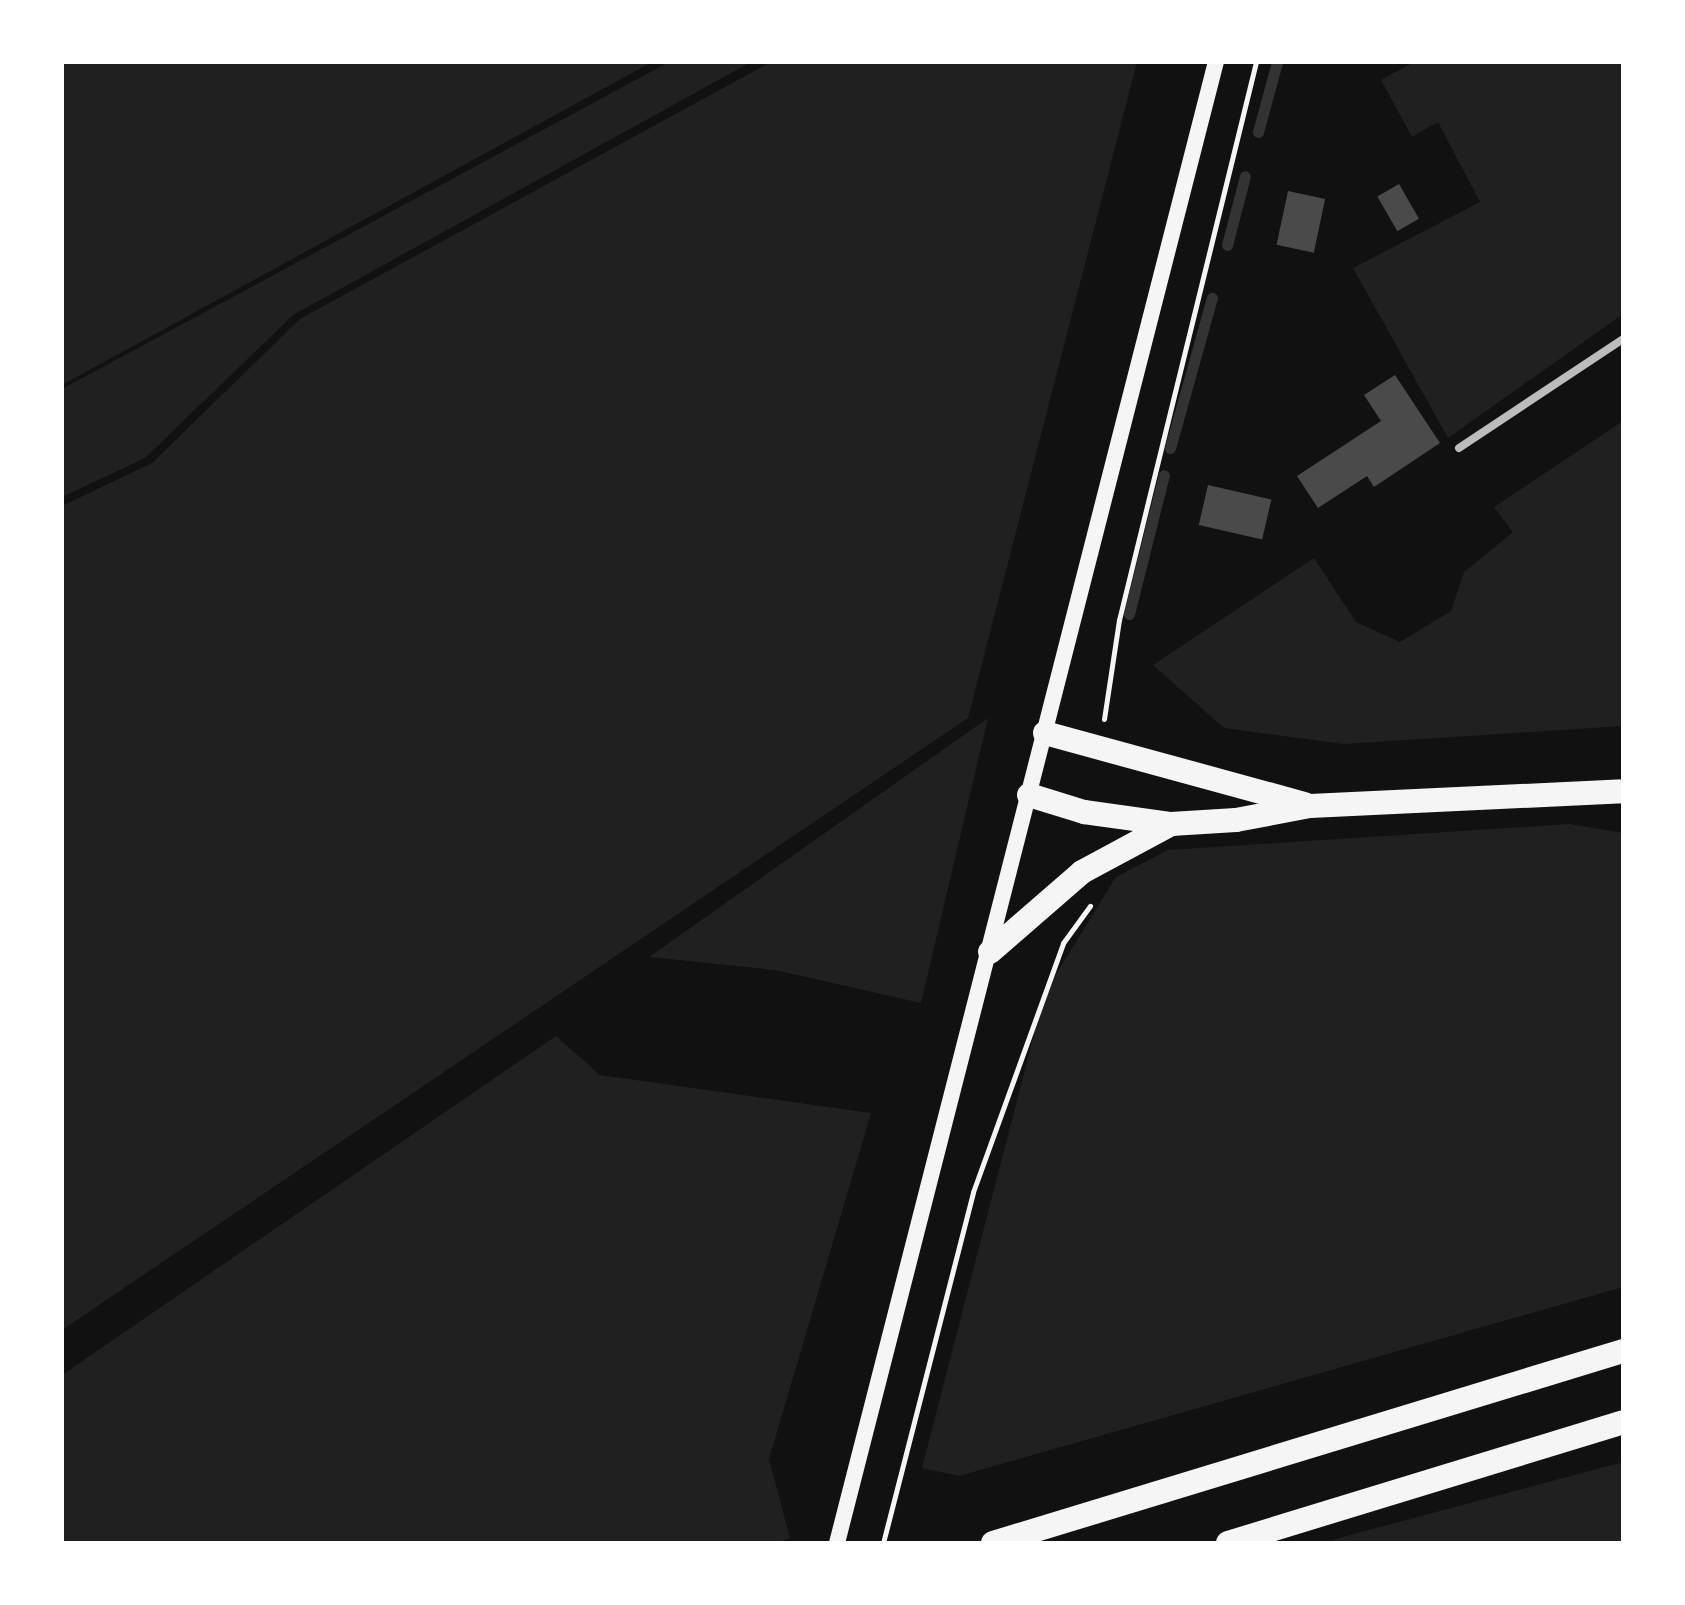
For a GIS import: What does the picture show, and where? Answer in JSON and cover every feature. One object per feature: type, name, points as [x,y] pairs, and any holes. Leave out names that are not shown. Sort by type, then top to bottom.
[{"type":"highway","points":[[1045,733],[1310,806]]},
{"type":"highway","points":[[1029,795],[1084,812],[1171,824],[1236,820],[1310,806],[1623,791]]},
{"type":"highway","points":[[990,952],[1082,872],[1171,824]]},
{"type":"highway","points":[[993,1543],[1623,1351]]},
{"type":"highway","points":[[1228,1543],[1623,1422]]},
{"type":"main road","points":[[837,1543],[1216,62]]},
{"type":"street","points":[[1459,448],[1623,339]]},
{"type":"shaded area","points":[[62,62],[652,62],[62,385]]},
{"type":"shaded area","points":[[669,62],[751,62],[293,315],[145,458],[62,497],[62,389]]},
{"type":"shaded area","points":[[771,62],[1137,62],[968,718],[62,1330],[62,506],[152,463],[300,319]]},
{"type":"shaded area","points":[[1414,62],[1623,62],[1623,314],[1448,438],[1353,268],[1480,202],[1438,122],[1412,137],[1381,80]]},
{"type":"shaded area","points":[[1623,421],[1623,726],[1344,744],[1224,728],[1153,665],[1314,558],[1356,622],[1400,642],[1451,611],[1464,572],[1513,532],[1494,507]]},
{"type":"shaded area","points":[[988,718],[921,1003],[775,970],[649,957]]},
{"type":"shaded area","points":[[1569,824],[1623,833],[1623,1287],[959,1476],[922,1468],[1045,992],[1116,877],[1168,850]]},
{"type":"shaded area","points":[[556,1036],[600,1075],[871,1113],[769,1459],[790,1538],[777,1543],[62,1543],[62,1375]]},
{"type":"shaded area","points":[[1623,1462],[1623,1543],[1329,1543],[1339,1538]]},
{"type":"building","points":[[1399,184],[1419,219],[1397,231],[1377,196]]},
{"type":"building","points":[[1288,191],[1325,199],[1314,253],[1277,245]]},
{"type":"building","points":[[1395,375],[1440,443],[1374,487],[1367,476],[1318,508],[1297,476],[1381,421],[1364,395]]},
{"type":"building","points":[[1208,485],[1271,500],[1262,540],[1199,525]]},
{"type":"waterway","points":[[1258,132],[1277,62]]},
{"type":"waterway","points":[[1227,245],[1245,176]]},
{"type":"waterway","points":[[1170,448],[1212,298]]},
{"type":"waterway","points":[[1129,614],[1164,475]]}]
